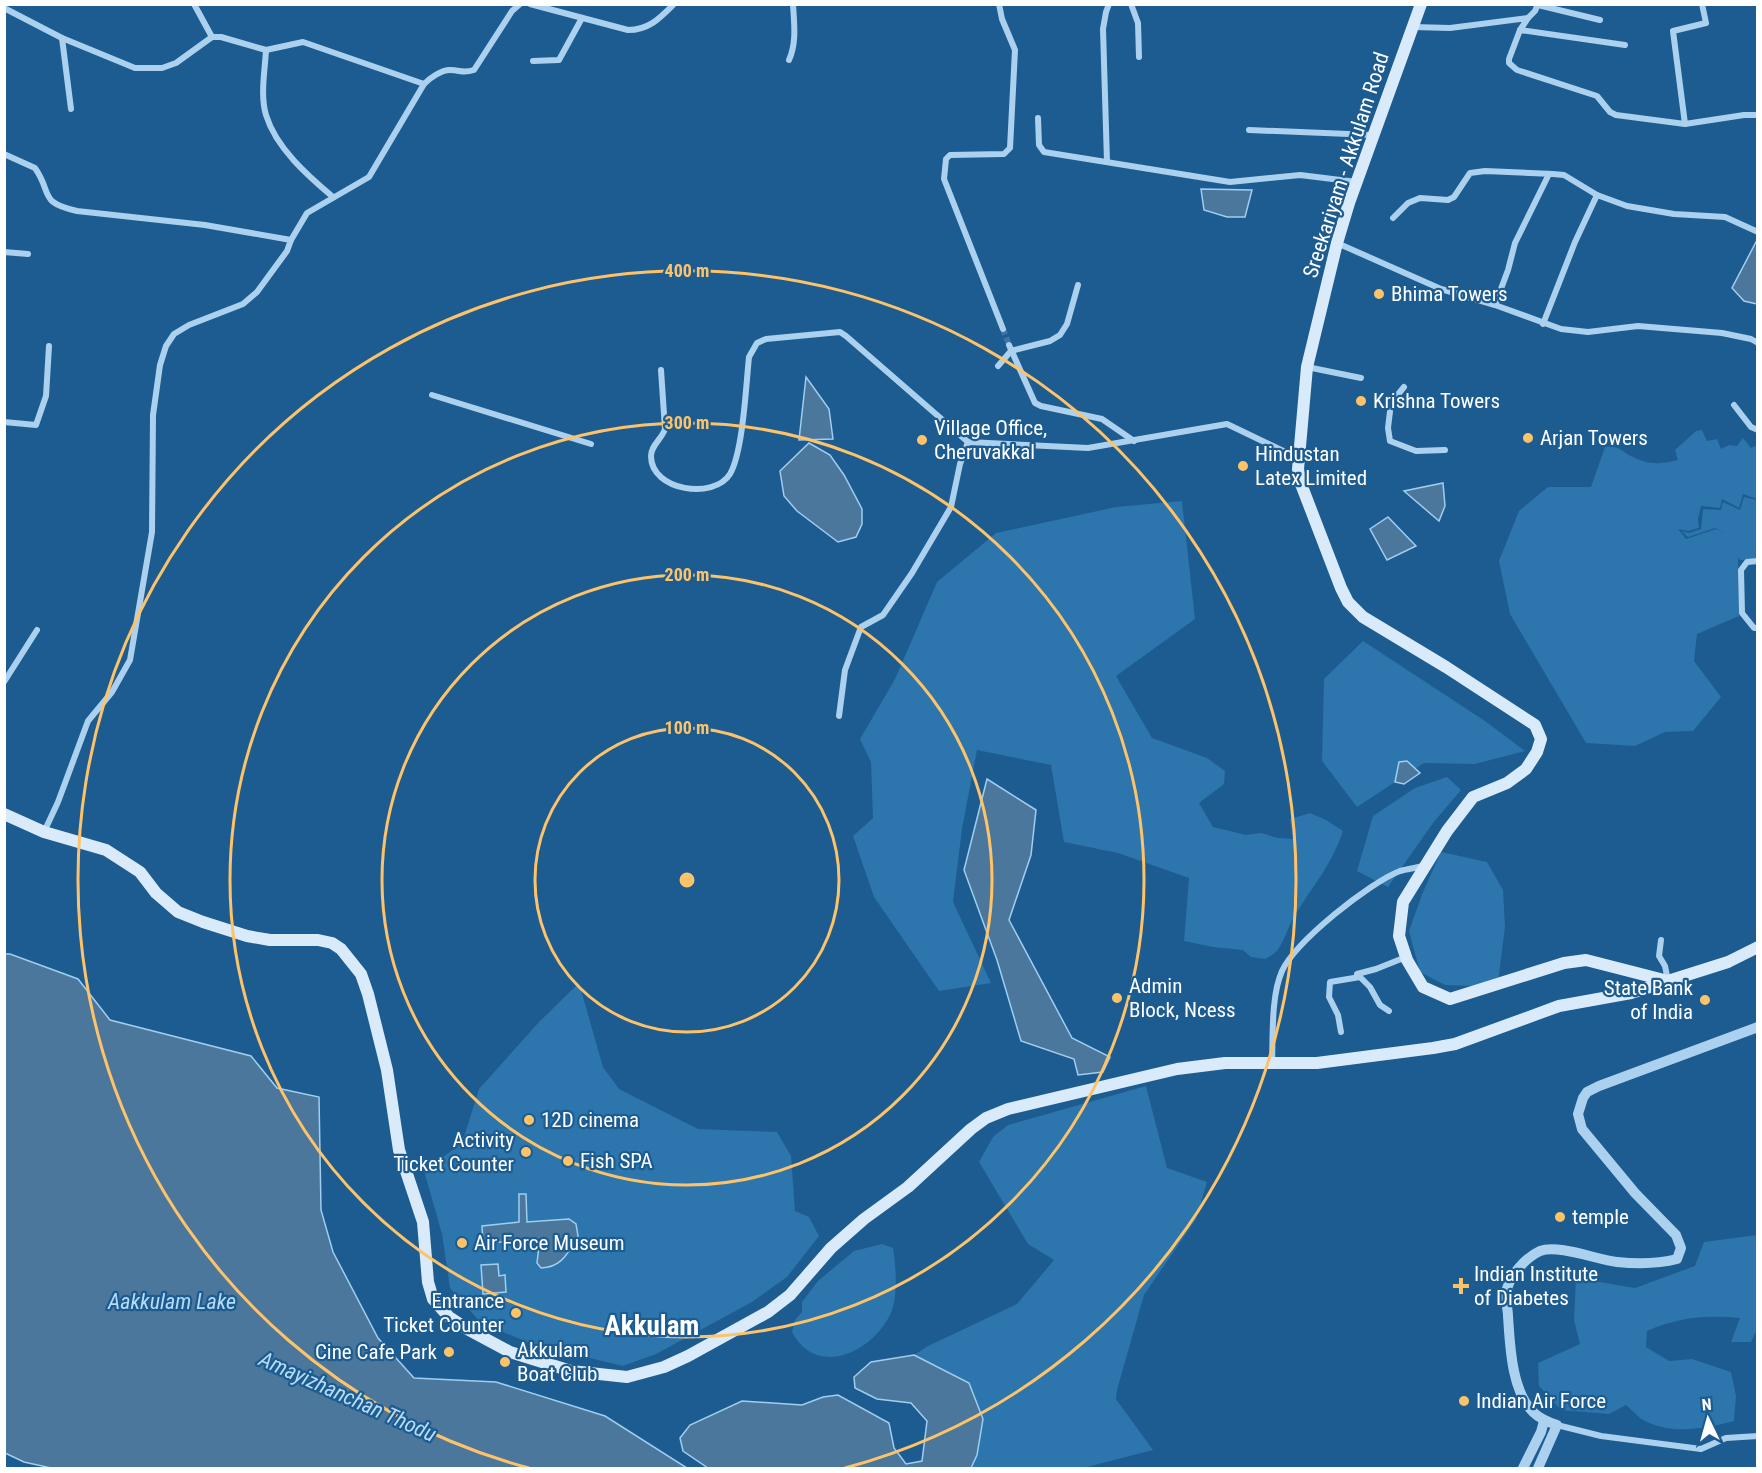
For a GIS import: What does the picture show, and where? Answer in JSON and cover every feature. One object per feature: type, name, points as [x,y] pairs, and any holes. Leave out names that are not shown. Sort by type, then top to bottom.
[{"type":"main road","name":"Sreekariyam - Akkulam Road","points":[[1420,4],[1337,243],[1307,367],[1298,458],[1301,484],[1348,602],[1363,617],[1536,725],[1541,740],[1537,752],[1526,768],[1507,783],[1473,797],[1447,831],[1403,902],[1399,936],[1406,957],[1423,987],[1450,999],[1555,966],[1586,960],[1668,981]]},
{"type":"main road","points":[[4,814],[44,831],[106,850],[140,872],[156,893],[178,912],[247,936],[270,940],[318,940],[332,943],[341,949],[361,974],[368,994],[387,1070],[399,1150],[423,1222],[428,1282],[433,1299],[448,1317],[510,1352],[572,1371],[627,1377],[664,1368],[768,1312],[790,1295],[831,1248],[864,1220],[908,1188],[970,1129],[986,1118],[1008,1109],[1177,1069],[1225,1063],[1317,1063],[1455,1044],[1558,1006],[1631,993],[1728,962],[1758,947]]},
{"type":"street","points":[[194,4],[212,38]]},
{"type":"street","points":[[530,4],[628,30],[640,30],[658,20],[674,4]]},
{"type":"street","points":[[789,60],[793,50],[795,28],[793,4]]},
{"type":"street","points":[[999,4],[1002,19],[1015,50],[1010,151],[1004,154],[950,155],[946,159],[944,179],[1003,329]]},
{"type":"street","points":[[1107,162],[1103,29],[1110,4]]},
{"type":"street","points":[[1131,4],[1138,23],[1139,57]]},
{"type":"street","points":[[1685,124],[1673,31],[1706,23],[1702,4]]},
{"type":"street","points":[[44,831],[58,802],[88,721],[112,692],[130,660],[152,532],[153,415],[160,365],[166,346],[174,334],[189,325],[243,304],[257,292],[287,252],[291,240],[307,213],[369,177],[424,84],[430,78],[448,70],[464,73],[474,70],[517,5]]},
{"type":"street","points":[[1600,20],[1538,5],[1520,30],[1509,63],[1517,70],[1597,96],[1610,112],[1616,115],[1685,124],[1758,115]]},
{"type":"street","points":[[4,8],[62,38],[135,68],[162,68],[176,63],[212,38],[221,37],[266,50],[303,42],[424,84]]},
{"type":"street","points":[[533,61],[559,60],[582,18]]},
{"type":"street","points":[[1413,27],[1450,28],[1528,18]]},
{"type":"street","points":[[1520,30],[1625,45]]},
{"type":"street","points":[[62,38],[71,109]]},
{"type":"street","points":[[266,50],[264,91],[269,122],[277,139],[313,180],[333,197]]},
{"type":"street","points":[[1038,118],[1038,138],[1041,150],[1230,183],[1299,175],[1358,182]]},
{"type":"street","points":[[1249,130],[1374,135]]},
{"type":"street","points":[[4,154],[35,168],[49,199],[62,208],[77,212],[205,225],[291,240]]},
{"type":"street","points":[[1393,218],[1408,203],[1420,198],[1448,200],[1455,197],[1470,173],[1485,171],[1564,175],[1597,195],[1644,210],[1725,217],[1758,232]]},
{"type":"street","points":[[1494,305],[1519,235],[1549,174]]},
{"type":"street","points":[[1543,324],[1575,242],[1597,195]]},
{"type":"street","points":[[1337,243],[1441,288],[1561,329],[1588,332],[1638,326],[1722,333],[1751,339],[1758,343]]},
{"type":"street","points":[[4,252],[28,254]]},
{"type":"street","points":[[998,366],[1010,348],[1050,341],[1060,334],[1067,324],[1078,285]]},
{"type":"street","points":[[662,370],[665,429],[663,436],[652,450],[651,456],[656,473],[661,479],[674,486],[696,489],[712,487],[729,477],[737,458],[749,357],[757,343],[766,339],[840,332],[968,442],[1088,448],[1227,424],[1298,458]]},
{"type":"street","points":[[4,422],[36,425],[46,396],[49,346]]},
{"type":"street","points":[[1010,348],[1035,403],[1102,419],[1134,441]]},
{"type":"street","points":[[1307,367],[1361,378]]},
{"type":"street","points":[[1404,387],[1390,403],[1388,429],[1390,441],[1416,451],[1445,450]]},
{"type":"street","points":[[432,395],[591,444]]},
{"type":"street","points":[[1734,405],[1750,427],[1758,430]]},
{"type":"street","points":[[839,716],[845,670],[861,627],[883,615],[912,573],[951,507],[960,464],[968,442]]},
{"type":"street","points":[[1758,561],[1747,562],[1742,570],[1742,613],[1754,628],[1758,628]]},
{"type":"street","points":[[4,682],[37,630]]},
{"type":"street","points":[[1272,1062],[1277,988],[1281,972],[1291,955],[1319,927],[1360,895],[1400,871],[1426,865]]},
{"type":"street","points":[[1661,939],[1659,956],[1665,966],[1668,981]]},
{"type":"street","points":[[1341,1032],[1338,1015],[1329,997],[1330,982],[1350,980],[1359,976],[1357,974],[1406,957]]},
{"type":"street","points":[[1359,976],[1370,987],[1380,1005],[1389,1011]]},
{"type":"street","points":[[1758,1027],[1599,1086],[1587,1092],[1583,1098],[1578,1114],[1582,1129],[1635,1193],[1676,1234],[1681,1248],[1677,1259],[1660,1264],[1617,1262],[1552,1250],[1540,1251],[1521,1265],[1514,1274],[1506,1293],[1510,1352],[1519,1387],[1532,1411],[1544,1421],[1601,1436],[1701,1449],[1726,1438],[1758,1436]]},
{"type":"street","points":[[1524,1468],[1544,1421]]},
{"type":"street","points":[[1538,1468],[1557,1425]]},
{"type":"shaded area","points":[[1702,430],[1707,441],[1717,439],[1721,449],[1729,445],[1737,446],[1743,438],[1751,448],[1757,445],[1757,499],[1743,494],[1739,508],[1722,499],[1720,508],[1701,506],[1698,519],[1699,528],[1688,531],[1678,529],[1686,539],[1716,529],[1726,533],[1715,528],[1688,537],[1681,531],[1689,533],[1701,529],[1703,509],[1721,510],[1723,502],[1740,510],[1744,497],[1757,500],[1757,559],[1740,560],[1738,557],[1739,616],[1697,634],[1694,661],[1721,697],[1693,731],[1665,732],[1635,746],[1586,743],[1510,614],[1499,561],[1519,511],[1548,487],[1591,487],[1605,447],[1619,448],[1646,462],[1667,462],[1678,460],[1675,450],[1696,431]]},
{"type":"shaded area","points":[[1182,501],[1195,619],[1116,676],[1152,738],[1207,758],[1225,771],[1224,784],[1199,803],[1213,827],[1246,835],[1261,833],[1293,839],[1290,819],[1310,813],[1343,831],[1333,855],[1294,917],[1276,952],[1265,959],[1251,957],[1243,950],[1184,941],[1189,878],[1118,853],[1064,842],[1051,765],[977,750],[962,829],[953,902],[991,983],[939,991],[874,897],[853,836],[873,818],[871,762],[860,739],[895,679],[937,582],[996,533],[1116,507]]},
{"type":"shaded area","points":[[1363,641],[1485,721],[1525,751],[1475,764],[1424,763],[1357,807],[1322,761],[1324,679]]},
{"type":"shaded area","points":[[1447,777],[1461,790],[1433,823],[1388,887],[1357,871],[1373,816],[1415,788]]},
{"type":"shaded area","points":[[1441,852],[1487,862],[1503,890],[1505,927],[1498,982],[1476,986],[1445,985],[1420,972],[1409,931]]},
{"type":"shaded area","points":[[579,983],[603,1067],[619,1089],[698,1129],[777,1132],[791,1156],[795,1211],[809,1217],[819,1236],[787,1277],[752,1302],[656,1354],[623,1366],[532,1344],[481,1323],[450,1288],[442,1234],[424,1171],[458,1146],[465,1134],[479,1089],[539,1022]]},
{"type":"shaded area","points":[[1146,1086],[1167,1168],[1207,1182],[1196,1219],[1144,1295],[1117,1390],[1116,1399],[1153,1450],[1083,1468],[971,1468],[977,1455],[969,1383],[914,1355],[928,1346],[1017,1304],[1054,1260],[1028,1244],[979,1162],[993,1137],[1008,1125]]},
{"type":"shaded area","points":[[1757,1235],[1757,1329],[1751,1342],[1731,1342],[1740,1318],[1692,1318],[1647,1331],[1646,1347],[1669,1361],[1692,1359],[1731,1372],[1736,1396],[1734,1421],[1699,1428],[1674,1429],[1651,1424],[1640,1418],[1626,1405],[1609,1414],[1561,1410],[1539,1386],[1538,1363],[1580,1344],[1574,1320],[1576,1278],[1635,1288],[1695,1266],[1704,1242]]},
{"type":"shaded area","points":[[882,1244],[893,1248],[896,1281],[893,1306],[883,1327],[858,1349],[844,1355],[830,1357],[815,1354],[803,1346],[792,1332],[795,1320],[802,1312],[802,1302],[818,1281],[854,1251]]},
{"type":"water","points":[[1201,189],[1252,190],[1245,217],[1227,217],[1204,210]]},
{"type":"water","points":[[1757,240],[1757,304],[1744,301],[1732,288]]},
{"type":"water","points":[[806,377],[829,409],[833,439],[799,440]]},
{"type":"water","points":[[809,443],[830,455],[844,475],[862,509],[862,524],[856,537],[838,542],[797,511],[784,496],[780,471]]},
{"type":"water","points":[[1443,483],[1445,506],[1439,521],[1404,491]]},
{"type":"water","points":[[1388,517],[1416,546],[1387,560],[1370,529]]},
{"type":"water","points":[[1407,761],[1420,773],[1404,784],[1395,782],[1399,762]]},
{"type":"water","points":[[987,779],[1036,810],[1031,855],[1009,920],[1072,1038],[1110,1057],[1103,1072],[1078,1075],[1074,1059],[1021,1041],[997,960],[964,870]]},
{"type":"water","name":"Aakkulam Lake","points":[[5,954],[78,979],[110,1020],[251,1056],[277,1088],[319,1097],[321,1210],[333,1252],[378,1338],[414,1378],[496,1382],[605,1416],[687,1468],[51,1468],[24,1462],[5,1453]]},
{"type":"water","points":[[519,1194],[526,1194],[527,1222],[569,1219],[576,1224],[578,1236],[568,1253],[555,1265],[541,1268],[537,1263],[539,1246],[536,1240],[483,1243],[482,1226],[519,1222]]},
{"type":"water","points":[[498,1264],[499,1276],[505,1275],[506,1292],[483,1294],[481,1265]]},
{"type":"water","points":[[914,1355],[969,1383],[983,1419],[977,1455],[971,1468],[708,1468],[683,1451],[680,1438],[690,1425],[742,1401],[802,1405],[823,1397],[838,1395],[889,1423],[894,1448],[906,1464],[922,1461],[927,1421],[911,1403],[877,1399],[855,1388],[854,1377],[871,1362]]},
{"type":"tunnel","points":[[1003,329],[1009,345]]},
{"type":"place","name":"Bhima Towers","points":[[1379,294]]},
{"type":"place","name":"Krishna Towers","points":[[1361,401]]},
{"type":"place","name":"Arjan Towers","points":[[1528,438]]},
{"type":"place","name":"Village Office, Cheruvakkal","points":[[922,440]]},
{"type":"place","name":"Hindustan Latex Limited","points":[[1243,466]]},
{"type":"place","name":"Admin Block, Ncess","points":[[1117,998]]},
{"type":"place","name":"State Bank of India","points":[[1705,1000]]},
{"type":"place","name":"12D cinema","points":[[529,1120]]},
{"type":"place","name":"Activity Ticket Counter","points":[[526,1152]]},
{"type":"place","name":"Fish SPA","points":[[568,1161]]},
{"type":"place","name":"temple","points":[[1560,1217]]},
{"type":"place","name":"Air Force Museum","points":[[462,1243]]},
{"type":"place","name":"Indian Institute of Diabetes","points":[[1461,1286]]},
{"type":"place","name":"Entrance Ticket Counter","points":[[516,1313]]},
{"type":"place","name":"Cine Cafe Park","points":[[449,1352]]},
{"type":"place","name":"Akkulam Boat Club","points":[[505,1362]]},
{"type":"place","name":"Indian Air Force","points":[[1464,1401]]},
{"type":"district","name":"Akkulam","points":[[652,1326]]},
{"type":"water label","name":"Amayizhanchan Thodu","points":[[348,1396]]}]
